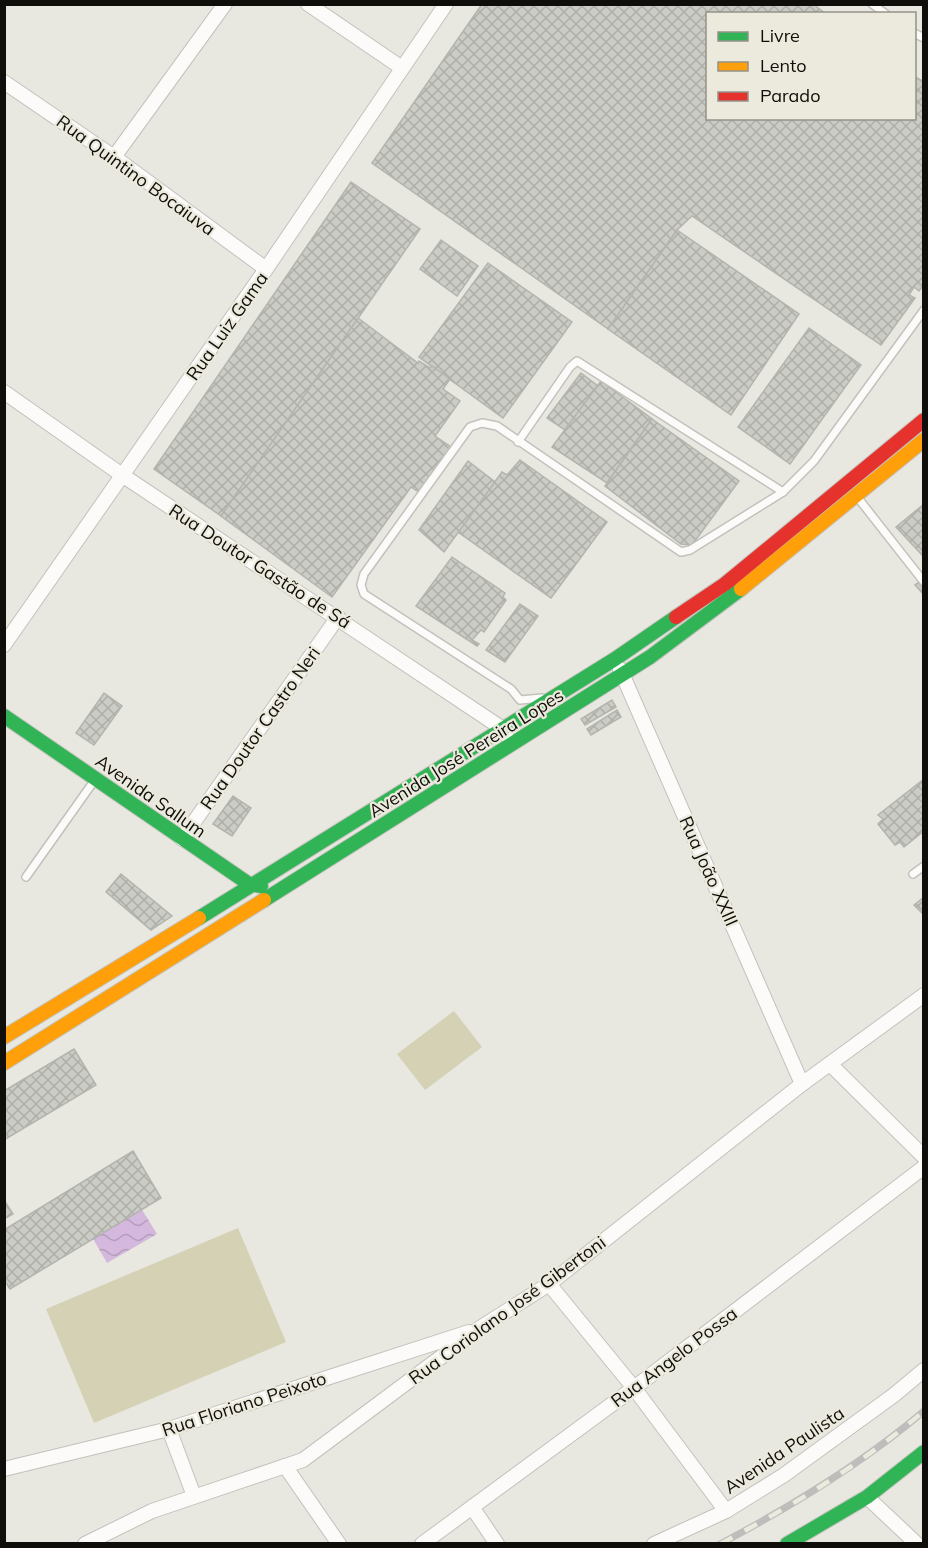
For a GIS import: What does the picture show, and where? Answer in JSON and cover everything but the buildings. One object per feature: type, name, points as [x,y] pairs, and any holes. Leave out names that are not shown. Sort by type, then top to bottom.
[{"type":"main road","name":"Avenida José Pereira Lopes","points":[[4,1037],[56,1007],[249,884],[615,659],[724,584],[924,420]]},
{"type":"main road","name":"Avenida José Pereira Lopes","points":[[4,1063],[67,1026],[623,675],[748,585],[857,498],[924,440]]},
{"type":"main road","name":"Avenida Sallum","points":[[4,716],[249,884],[284,889]]},
{"type":"main road","points":[[56,1007],[67,1026]]},
{"type":"main road","points":[[787,1544],[867,1497],[924,1452]]},
{"type":"street","points":[[114,157],[225,4]]},
{"type":"street","points":[[308,4],[402,68]]},
{"type":"street","name":"Rua Luiz Gama","points":[[4,645],[266,270],[446,4]]},
{"type":"street","name":"Rua Quintino Bocaiuva","points":[[4,81],[114,157],[266,270]]},
{"type":"street","name":"Rua Doutor Gastão de Sá","points":[[4,392],[122,475],[503,729],[511,744]]},
{"type":"street","name":"Rua Doutor Castro Neri","points":[[182,839],[338,617]]},
{"type":"street","name":"Rua João XXIII","points":[[615,659],[802,1084]]},
{"type":"street","name":"Rua Coriolano José Gibertoni","points":[[85,1544],[109,1530],[194,1496],[303,1460],[480,1328],[549,1284],[802,1084],[924,995]]},
{"type":"street","points":[[830,1064],[924,1157]]},
{"type":"street","name":"Rua Angelo Possa","points":[[422,1544],[634,1388],[924,1167]]},
{"type":"street","points":[[549,1284],[634,1388],[726,1511]]},
{"type":"street","name":"Rua Floriano Peixoto","points":[[4,1469],[169,1429],[480,1328]]},
{"type":"street","name":"Avenida Paulista","points":[[654,1544],[726,1511],[784,1474],[894,1395],[924,1370]]},
{"type":"street","points":[[169,1429],[194,1496]]},
{"type":"street","points":[[285,1466],[339,1544]]},
{"type":"street","points":[[867,1497],[917,1544]]},
{"type":"street","points":[[472,1507],[497,1544]]},
{"type":"lane","points":[[566,712],[556,697],[520,700],[511,689],[364,594],[361,585],[364,574],[470,427],[482,423],[497,426],[681,552],[698,547],[783,492],[814,461],[924,310]]},
{"type":"lane","points":[[518,442],[570,367],[577,361],[783,492]]},
{"type":"lane","points":[[846,485],[924,582]]},
{"type":"lane","points":[[26,877],[95,779]]},
{"type":"lane","points":[[913,874],[924,866]]},
{"type":"shaded area","points":[[454,1011],[482,1047],[425,1090],[397,1054]]},
{"type":"shaded area","points":[[238,1228],[286,1342],[94,1423],[46,1309]]},
{"type":"water","points":[[141,1208],[157,1234],[107,1263],[92,1237]]},
{"type":"railway","points":[[720,1544],[826,1483],[876,1449],[924,1411]]},
{"type":"traffic: fast","points":[[264,900],[650,657],[741,589]]},
{"type":"traffic: fast","points":[[199,918],[615,659],[676,617]]},
{"type":"traffic: fast","points":[[4,716],[249,884],[261,886]]},
{"type":"traffic: fast","points":[[787,1544],[867,1497],[924,1452]]},
{"type":"traffic: slow","points":[[741,589],[924,440]]},
{"type":"traffic: slow","points":[[4,1063],[264,900]]},
{"type":"traffic: slow","points":[[4,1037],[199,918]]},
{"type":"traffic: jam","points":[[676,617],[725,584],[924,420]]}]
